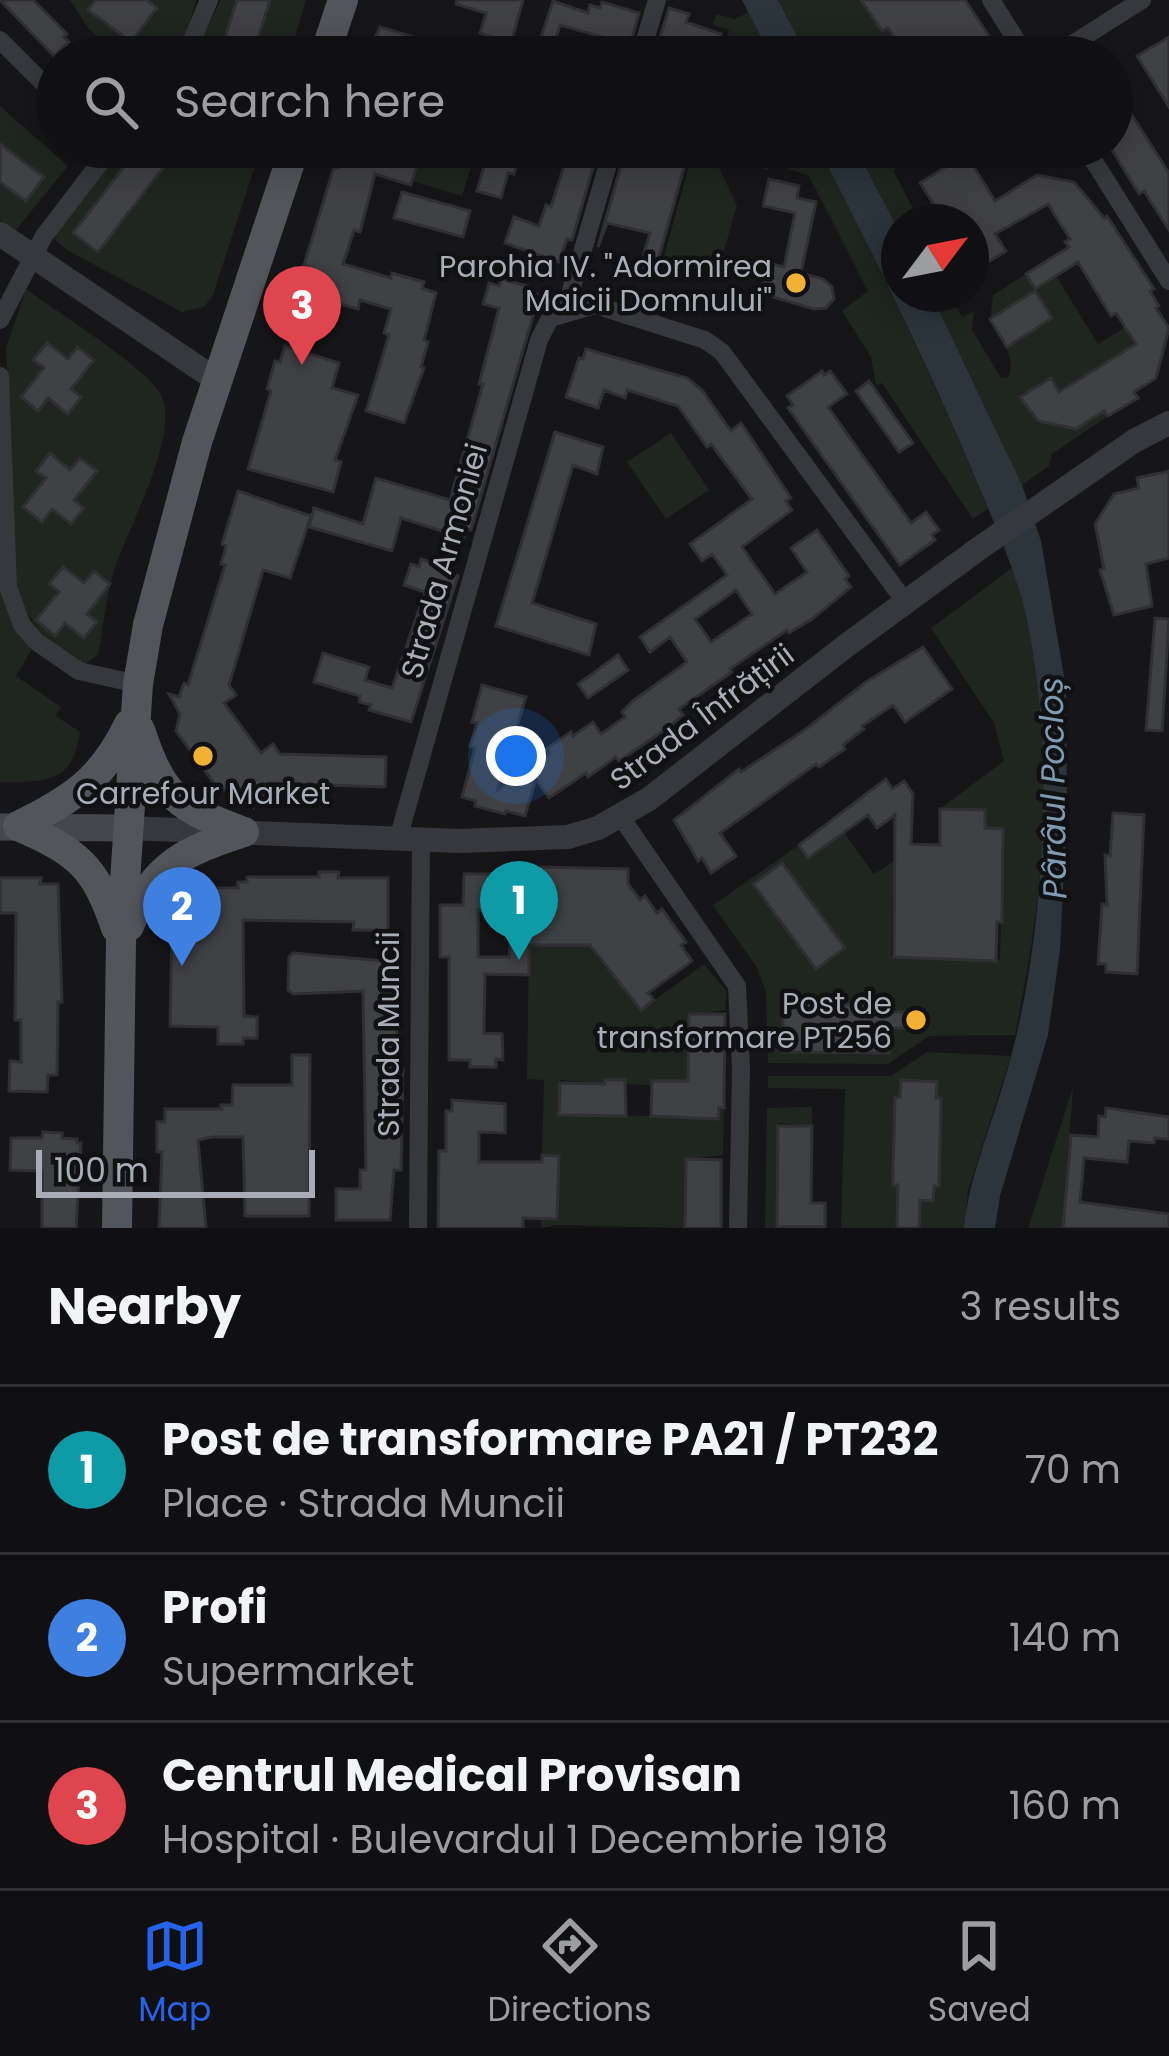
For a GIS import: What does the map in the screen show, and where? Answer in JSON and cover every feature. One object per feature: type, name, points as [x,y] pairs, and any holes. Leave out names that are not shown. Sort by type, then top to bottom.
[{"type":"main road","points":[[331,36],[344,0]]},
{"type":"main road","points":[[117,1228],[122,942],[136,698],[170,537],[288,168]]},
{"type":"main road","points":[[9,826],[57,807],[97,776],[114,756],[136,698]]},
{"type":"main road","points":[[136,698],[151,763],[169,794],[198,814],[244,832]]},
{"type":"main road","points":[[9,826],[128,828]]},
{"type":"main road","points":[[9,826],[62,845],[96,877],[122,942]]},
{"type":"main road","points":[[122,942],[142,894],[160,873],[181,856],[244,832]]},
{"type":"street","points":[[194,36],[209,0]]},
{"type":"street","points":[[646,36],[656,0]]},
{"type":"street","points":[[991,0],[1014,36]]},
{"type":"street","points":[[1085,36],[1142,0]]},
{"type":"street","points":[[0,40],[36,76]]},
{"type":"street","points":[[0,320],[44,236],[95,168]]},
{"type":"street","name":"Strada Armoniei","points":[[410,839],[539,340],[550,318],[565,311],[607,168]]},
{"type":"street","points":[[1097,168],[1168,278]]},
{"type":"street","points":[[0,234],[218,381]]},
{"type":"street","points":[[565,311],[595,305],[705,340],[722,352],[906,603]]},
{"type":"street","points":[[0,376],[8,587],[22,625],[37,642],[79,671],[136,698]]},
{"type":"street","name":"Strada Înfrățirii","points":[[128,828],[410,839],[568,837],[621,817],[989,542],[1135,441],[1169,423]]},
{"type":"street","points":[[621,817],[736,986],[741,1069],[738,1228]]},
{"type":"street","name":"Strada Muncii","points":[[410,839],[418,1228]]},
{"type":"shaded area","points":[[70,0],[196,0],[186,36],[98,36]]},
{"type":"shaded area","points":[[221,0],[306,0],[295,36],[202,36]]},
{"type":"shaded area","points":[[778,0],[861,0],[895,23],[905,24],[892,36],[797,36]]},
{"type":"shaded area","points":[[748,12],[760,36],[727,36],[729,30],[713,25],[716,14],[735,19]]},
{"type":"shaded area","points":[[0,106],[36,138],[36,168],[66,168],[15,231],[0,220]]},
{"type":"shaded area","points":[[104,168],[254,168],[213,295],[204,307],[182,312],[67,250],[54,239]]},
{"type":"shaded area","points":[[416,168],[471,168],[462,196],[412,181]]},
{"type":"shaded area","points":[[688,168],[719,168],[737,205],[716,279],[662,264]]},
{"type":"shaded area","points":[[787,168],[829,168],[881,272],[881,312],[900,312],[988,509],[973,519],[882,383],[876,385],[871,357],[842,311],[868,291],[809,176]]},
{"type":"shaded area","points":[[866,168],[895,168],[911,204],[885,204]]},
{"type":"shaded area","points":[[1026,274],[1036,289],[1056,276],[1098,344],[1129,325],[1140,343],[1078,380],[1067,397],[1055,390],[1050,378],[1020,397],[1038,421],[1075,429],[1104,411],[1108,416],[1052,454],[1049,466],[1022,485],[940,312],[960,312],[962,317],[974,312],[972,330],[1001,378],[1008,378],[1009,355],[990,319],[993,295]]},
{"type":"shaded area","points":[[26,289],[133,365],[158,390],[165,407],[159,454],[113,574],[98,655],[85,664],[41,632],[16,585],[6,348]]},
{"type":"shaded area","points":[[671,433],[709,490],[666,519],[627,462]]},
{"type":"shaded area","points":[[0,552],[33,647],[16,676],[61,707],[56,716],[80,732],[71,762],[43,780],[0,782]]},
{"type":"shaded area","points":[[1012,568],[1039,682],[1045,801],[1035,920],[1015,1035],[929,1036],[888,1064],[768,1063],[766,992],[756,966],[713,905],[799,845],[808,858],[844,833],[874,874],[894,861],[891,956],[1000,960],[1003,830],[985,827],[985,810],[940,809],[1004,761],[994,723],[931,628]]},
{"type":"shaded area","points":[[529,945],[597,945],[593,949],[641,1010],[704,964],[727,992],[725,1010],[689,1015],[688,1085],[560,1080],[560,1115],[663,1116],[674,1110],[675,1119],[717,1119],[719,1107],[724,1108],[723,1155],[687,1159],[685,1228],[541,1228],[541,1219],[557,1218],[558,1157],[542,1155],[544,1080],[527,1079]]},
{"type":"shaded area","points":[[927,1052],[1011,1056],[968,1191],[964,1228],[841,1228],[845,1089],[768,1088],[768,1076],[891,1076]]},
{"type":"shaded area","points":[[1073,1087],[1063,1228],[1029,1228],[1029,1225]]},
{"type":"shaded area","points":[[812,1107],[812,1126],[778,1123],[777,1226],[787,1228],[765,1228],[767,1108]]},
{"type":"water","points":[[742,0],[778,0],[797,36],[760,36]]},
{"type":"water","name":"Pârâul Pocloș","points":[[828,168],[866,168],[885,204],[881,204],[881,274]]},
{"type":"water","name":"Pârâul Pocloș","points":[[900,312],[940,312],[1022,485],[1041,541],[1066,688],[1067,811],[1060,950],[1048,1035],[1000,1196],[995,1228],[964,1228],[1014,1044],[1035,932],[1044,801],[1042,728],[1034,656],[1017,583]]},
{"type":"building","points":[[0,0],[33,0],[67,34],[36,37]]},
{"type":"building","points":[[96,0],[147,0],[157,8],[136,36],[123,36],[88,10]]},
{"type":"building","points":[[237,0],[270,0],[259,36],[226,36]]},
{"type":"building","points":[[457,0],[523,0],[513,36],[480,33],[486,13],[456,4]]},
{"type":"building","points":[[861,0],[965,0],[989,36],[893,36],[888,28],[882,31]]},
{"type":"building","points":[[553,1],[588,13],[590,5],[600,8],[602,2],[639,13],[633,36],[599,36],[560,25],[556,36],[541,36]]},
{"type":"building","points":[[669,8],[689,14],[686,22],[721,34],[720,36],[660,36]]},
{"type":"building","points":[[380,27],[410,36],[376,36]]},
{"type":"building","points":[[1169,37],[1169,107],[1137,56]]},
{"type":"building","points":[[1133,117],[1169,173],[1169,230],[1144,191],[1139,194],[1123,168],[1133,168]]},
{"type":"building","points":[[0,144],[44,177],[26,201],[0,182]]},
{"type":"building","points":[[123,168],[163,168],[98,252],[73,233]]},
{"type":"building","points":[[334,168],[416,168],[411,185],[375,174],[360,232],[354,230],[343,264],[424,282],[422,288],[436,293],[424,340],[428,342],[424,368],[404,423],[366,411],[389,335],[384,333],[391,309],[360,300],[358,309],[341,304],[339,309],[306,298],[308,294],[300,291],[308,267],[304,265]]},
{"type":"building","points":[[483,168],[516,168],[514,174],[508,173],[501,198],[477,191]]},
{"type":"building","points":[[563,168],[593,168],[572,240],[567,239],[559,262],[505,243],[514,217],[539,226],[546,205],[551,207]]},
{"type":"building","points":[[620,168],[684,168],[655,271],[640,267],[650,233],[607,223],[598,247]]},
{"type":"building","points":[[944,168],[975,168],[995,201],[1037,175],[1074,182],[1107,216],[1154,289],[1150,291],[1156,308],[1169,328],[1156,378],[1134,392],[1138,398],[1076,429],[1038,421],[1020,397],[1051,378],[1059,392],[1136,344],[1116,313],[1111,316],[1078,262],[1035,289],[1026,274],[1069,247],[1065,242],[1070,239],[1048,204],[995,234],[1006,251],[989,262],[989,204],[933,204],[920,183]]},
{"type":"building","points":[[769,179],[799,186],[797,198],[816,202],[801,273],[832,287],[834,299],[826,308],[814,309],[760,293],[769,263],[784,267],[795,213],[763,206]]},
{"type":"building","points":[[402,192],[470,211],[463,237],[394,218]]},
{"type":"building","points":[[501,279],[531,287],[530,292],[539,295],[471,530],[467,529],[464,538],[401,518],[392,551],[309,527],[314,508],[363,524],[376,478],[450,500],[499,308],[483,304],[489,283],[499,286]]},
{"type":"building","points":[[1035,291],[1052,318],[1007,347],[990,319]]},
{"type":"building","points":[[47,343],[68,359],[77,347],[94,360],[71,389],[81,397],[68,414],[48,398],[38,411],[21,397],[44,368],[33,360]]},
{"type":"building","points":[[285,346],[339,363],[332,388],[358,395],[335,460],[341,462],[333,492],[248,469],[275,361],[280,362]]},
{"type":"building","points":[[586,349],[687,378],[702,390],[731,431],[741,423],[791,498],[786,501],[792,510],[742,547],[775,594],[807,572],[791,548],[817,530],[849,576],[845,579],[851,587],[812,619],[787,630],[730,669],[679,709],[683,715],[669,727],[619,761],[616,757],[549,798],[536,779],[525,816],[505,814],[462,797],[475,748],[470,746],[477,723],[472,722],[482,685],[526,697],[498,789],[571,732],[573,736],[593,722],[601,734],[625,717],[622,712],[634,700],[687,662],[670,637],[650,652],[640,637],[727,575],[712,554],[702,561],[690,544],[752,499],[678,406],[627,390],[625,398],[604,390],[598,408],[566,397],[579,358],[583,359]],"holes":[[[736,590],[752,614],[711,642],[695,619]]]},
{"type":"building","points":[[822,371],[824,375],[830,371],[847,394],[828,407],[911,523],[926,512],[939,530],[932,535],[935,540],[900,565],[788,408],[793,405],[787,396]]},
{"type":"building","points":[[869,381],[913,443],[899,452],[856,391]]},
{"type":"building","points":[[555,432],[603,447],[597,474],[573,465],[532,603],[596,624],[589,655],[496,626]]},
{"type":"building","points":[[50,453],[70,470],[80,458],[97,471],[74,500],[84,508],[71,524],[52,509],[42,522],[23,507],[46,478],[36,471]]},
{"type":"building","points":[[1169,471],[1169,558],[1146,564],[1152,606],[1114,615],[1100,570],[1104,569],[1095,524],[1114,494],[1139,488],[1137,478]]},
{"type":"building","points":[[238,491],[311,516],[290,578],[263,570],[229,685],[236,695],[224,703],[261,753],[273,744],[280,754],[386,757],[385,787],[268,783],[268,795],[253,794],[253,807],[237,790],[219,790],[176,731],[180,714],[169,694],[179,697],[184,683],[188,685],[225,565],[221,564],[226,546],[222,544]]},
{"type":"building","points":[[421,559],[452,569],[458,576],[411,722],[369,710],[371,705],[359,702],[360,696],[314,682],[323,653],[369,667],[365,680],[392,688],[425,592],[404,585],[411,564],[419,567]]},
{"type":"building","points":[[63,567],[84,583],[94,571],[110,584],[87,614],[97,622],[84,638],[65,623],[55,636],[36,620],[59,592],[49,584]]},
{"type":"building","points":[[1155,618],[1169,619],[1162,731],[1146,730]]},
{"type":"building","points":[[923,647],[952,689],[905,722],[893,705],[862,726],[843,745],[845,749],[819,767],[816,764],[720,833],[736,856],[711,873],[702,858],[698,861],[674,820],[739,769],[741,772],[806,729],[866,682]]},
{"type":"building","points":[[618,655],[628,670],[588,698],[578,684]]},
{"type":"building","points":[[886,779],[892,789],[904,781],[913,794],[911,844],[940,845],[940,809],[985,810],[985,828],[1003,829],[1002,922],[997,922],[996,961],[894,957],[895,815],[877,828],[868,815],[808,858],[799,845]]},
{"type":"building","points":[[1113,813],[1144,815],[1137,974],[1106,972],[1106,964],[1098,964],[1102,904],[1107,905],[1105,855],[1110,856]]},
{"type":"building","points":[[782,863],[845,948],[816,969],[753,884]]},
{"type":"building","points":[[541,867],[628,869],[628,884],[657,913],[662,909],[686,942],[681,945],[692,961],[648,993],[654,1000],[641,1010],[590,945],[529,945],[529,975],[485,974],[484,1033],[502,1034],[503,1060],[496,1059],[496,1067],[470,1067],[470,1060],[449,1060],[449,957],[440,957],[440,905],[463,905],[464,874],[541,874]],"holes":[[[478,910],[513,911],[509,957],[478,957]]]},
{"type":"building","points":[[319,872],[339,872],[338,878],[388,878],[388,930],[353,930],[354,922],[243,920],[244,1016],[257,1017],[257,1038],[243,1038],[243,1044],[218,1044],[218,1027],[170,1026],[172,926],[178,926],[178,898],[185,898],[185,888],[238,888],[238,882],[247,882],[247,877],[319,877]]},
{"type":"building","points":[[0,878],[41,878],[40,884],[58,884],[62,1002],[58,1002],[57,1075],[48,1075],[47,1092],[9,1091],[10,1061],[21,1062],[21,1020],[15,1020],[16,913],[0,913]]},
{"type":"building","points":[[293,953],[395,962],[397,1038],[392,1038],[392,1067],[403,1068],[401,1170],[394,1170],[390,1220],[336,1220],[336,1189],[360,1189],[360,1170],[366,1170],[363,991],[293,994],[288,990]]},
{"type":"building","points":[[783,1003],[889,1005],[889,1012],[925,1012],[925,1028],[889,1028],[889,1053],[783,1052]]},
{"type":"building","points":[[689,1014],[725,1014],[724,1108],[719,1107],[718,1119],[651,1116],[652,1081],[688,1081]]},
{"type":"building","points":[[292,1055],[310,1055],[309,1216],[245,1216],[243,1137],[212,1137],[198,1140],[206,1228],[159,1228],[162,1152],[157,1152],[157,1122],[165,1122],[165,1109],[222,1109],[221,1105],[232,1105],[233,1085],[292,1085]]},
{"type":"building","points":[[605,1080],[625,1080],[626,1116],[559,1115],[560,1083],[605,1084]]},
{"type":"building","points":[[901,1080],[937,1082],[936,1098],[941,1098],[939,1186],[934,1186],[933,1201],[920,1200],[919,1228],[897,1228],[898,1185],[893,1185],[893,1169],[895,1097],[900,1097]]},
{"type":"building","points":[[452,1100],[505,1104],[505,1133],[479,1132],[479,1162],[542,1162],[542,1155],[559,1156],[557,1219],[523,1218],[523,1228],[438,1228],[439,1151],[446,1151],[446,1111],[452,1111]]},
{"type":"building","points":[[1106,1108],[1169,1117],[1169,1139],[1129,1141],[1127,1162],[1084,1158],[1080,1202],[1169,1214],[1169,1228],[1063,1228],[1071,1135],[1098,1137],[1099,1116],[1105,1117]]},
{"type":"building","points":[[778,1126],[812,1126],[811,1203],[825,1203],[825,1227],[777,1227]]},
{"type":"building","points":[[43,1132],[62,1133],[62,1138],[81,1143],[76,1228],[42,1228],[42,1171],[10,1170],[11,1138],[42,1138]]},
{"type":"building","points":[[686,1159],[721,1160],[721,1228],[685,1228]]},
{"type":"place","name":"Parohia IV. \"Adormirea Maicii Domnului\"","points":[[796,283]]},
{"type":"place","name":"Centrul Medical Provisan","points":[[302,365]]},
{"type":"place","name":"Carrefour Market","points":[[203,756]]},
{"type":"place","name":"Post de transformare PA21 / PT232","points":[[519,960]]},
{"type":"place","name":"Profi","points":[[182,966]]},
{"type":"place","name":"Post de transformare PT256","points":[[916,1020]]}]
